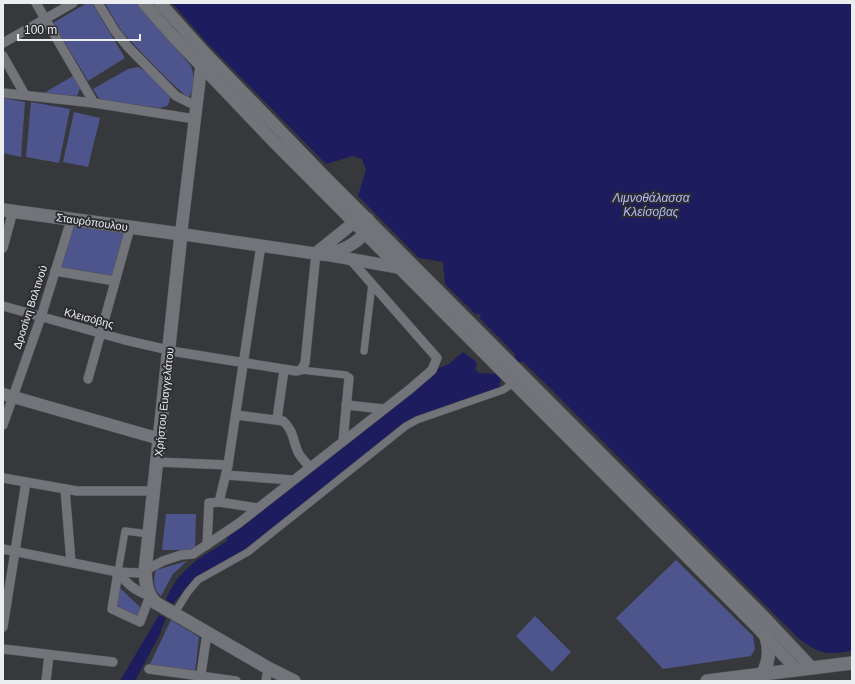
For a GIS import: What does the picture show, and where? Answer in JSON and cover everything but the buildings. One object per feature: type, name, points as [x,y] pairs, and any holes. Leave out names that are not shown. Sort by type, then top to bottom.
[{"type":"main road","name":"Σταυρόπουλου","points":[[8,211],[181,234]]},
{"type":"main road","name":"Χρήστου Ευαγγελάτου","points":[[153,599],[146,571],[181,234]]},
{"type":"main road","points":[[153,599],[174,614],[268,668],[294,681]]},
{"type":"main road","points":[[762,674],[766,667],[768,657],[766,637]]},
{"type":"main road","points":[[707,681],[852,663]]},
{"type":"street","points":[[36,3],[94,103]]},
{"type":"street","points":[[3,43],[73,3]]},
{"type":"street","points":[[98,3],[112,27],[127,46],[176,96],[196,106]]},
{"type":"street","points":[[144,3],[201,66],[274,142],[401,268],[797,670]]},
{"type":"street","points":[[160,3],[204,52],[368,219],[764,616],[812,668]]},
{"type":"street","points":[[204,52],[194,118],[181,234],[320,254],[401,268]]},
{"type":"street","points":[[3,56],[25,95]]},
{"type":"street","points":[[3,93],[94,103],[194,118]]},
{"type":"street","points":[[3,248],[8,211]]},
{"type":"street","points":[[343,440],[349,378],[346,375],[301,370],[306,356],[320,254],[355,222],[360,219],[368,219]]},
{"type":"street","points":[[320,254],[349,246],[365,232],[368,226],[368,219]]},
{"type":"street","name":"Δροσίνη Βαλτινού","points":[[3,425],[8,396],[40,317],[70,220]]},
{"type":"street","points":[[88,379],[130,228]]},
{"type":"street","points":[[219,502],[227,470],[236,415],[260,245]]},
{"type":"street","points":[[3,549],[135,574],[146,571],[163,561],[181,555],[193,554],[258,508],[432,370],[437,358],[350,259]]},
{"type":"street","points":[[55,271],[115,281]]},
{"type":"street","points":[[364,351],[372,284]]},
{"type":"street","name":"Κλεισόβης","points":[[3,306],[101,334],[169,350],[244,364],[284,370],[301,370]]},
{"type":"street","points":[[277,419],[284,370]]},
{"type":"street","points":[[174,614],[188,592],[198,580],[248,552],[406,426],[417,420],[503,390],[514,383]]},
{"type":"street","points":[[8,396],[160,439]]},
{"type":"street","points":[[346,405],[384,409]]},
{"type":"street","points":[[236,415],[277,419],[288,425],[299,454],[309,467]]},
{"type":"street","points":[[157,462],[227,470],[292,480]]},
{"type":"street","points":[[3,478],[65,489],[154,491]]},
{"type":"street","points":[[3,627],[26,482]]},
{"type":"street","points":[[65,489],[71,562]]},
{"type":"street","points":[[207,545],[209,503],[219,502],[258,508]]},
{"type":"street","points":[[118,572],[128,585],[153,599],[140,622],[112,609],[118,572],[125,531],[149,534]]},
{"type":"street","points":[[200,679],[207,633]]},
{"type":"street","points":[[3,649],[114,662]]},
{"type":"street","points":[[46,681],[49,655]]},
{"type":"street","points":[[266,681],[268,668]]},
{"type":"street","points":[[150,669],[200,679],[236,681]]},
{"type":"shaded area","points":[[87,3],[92,3],[125,58],[88,81],[53,23]]},
{"type":"shaded area","points":[[105,3],[138,3],[191,66],[193,82],[189,97],[143,55],[121,30]]},
{"type":"shaded area","points":[[138,67],[156,80],[169,94],[170,100],[167,106],[160,108],[100,100],[93,89],[128,69]]},
{"type":"shaded area","points":[[73,76],[80,88],[77,96],[44,93]]},
{"type":"shaded area","points":[[3,98],[25,102],[21,157],[3,153]]},
{"type":"shaded area","points":[[31,102],[70,109],[59,163],[26,157]]},
{"type":"shaded area","points":[[74,112],[100,118],[88,167],[63,162]]},
{"type":"shaded area","points":[[71,220],[130,228],[115,281],[55,271]]},
{"type":"shaded area","points":[[166,514],[196,514],[195,550],[162,550]]},
{"type":"shaded area","points":[[676,560],[753,636],[755,649],[751,656],[663,669],[616,618]]},
{"type":"shaded area","points":[[187,561],[173,574],[161,596],[158,594],[154,584],[156,570]]},
{"type":"shaded area","points":[[118,586],[143,610],[139,618],[116,605]]},
{"type":"shaded area","points":[[535,616],[571,652],[552,672],[516,636]]},
{"type":"shaded area","points":[[171,620],[199,637],[195,673],[149,666]]},
{"type":"water","name":"Λιμνοθάλασσα Κλείσοβας","points":[[172,3],[852,3],[852,651],[836,653],[823,652],[798,638],[543,381],[523,362],[518,362],[515,358],[515,354],[479,318],[481,316],[478,313],[476,315],[445,284],[443,262],[419,258],[358,196],[366,170],[362,159],[353,156],[326,164],[206,42]]},
{"type":"water","points":[[463,352],[474,360],[477,364],[475,369],[479,373],[496,374],[501,379],[499,387],[495,390],[408,421],[244,550],[222,562],[222,558],[228,555],[227,538],[231,534],[299,482],[436,369],[449,364]]},
{"type":"water","points":[[225,546],[227,553],[217,556],[220,562],[218,564],[194,578],[173,604],[166,600],[174,584],[185,570],[214,550],[215,553],[222,552],[221,548]]},
{"type":"water","points":[[159,615],[166,618],[160,634],[135,681],[120,681]]},
{"type":"waterway","points":[[200,567],[244,539]]}]
